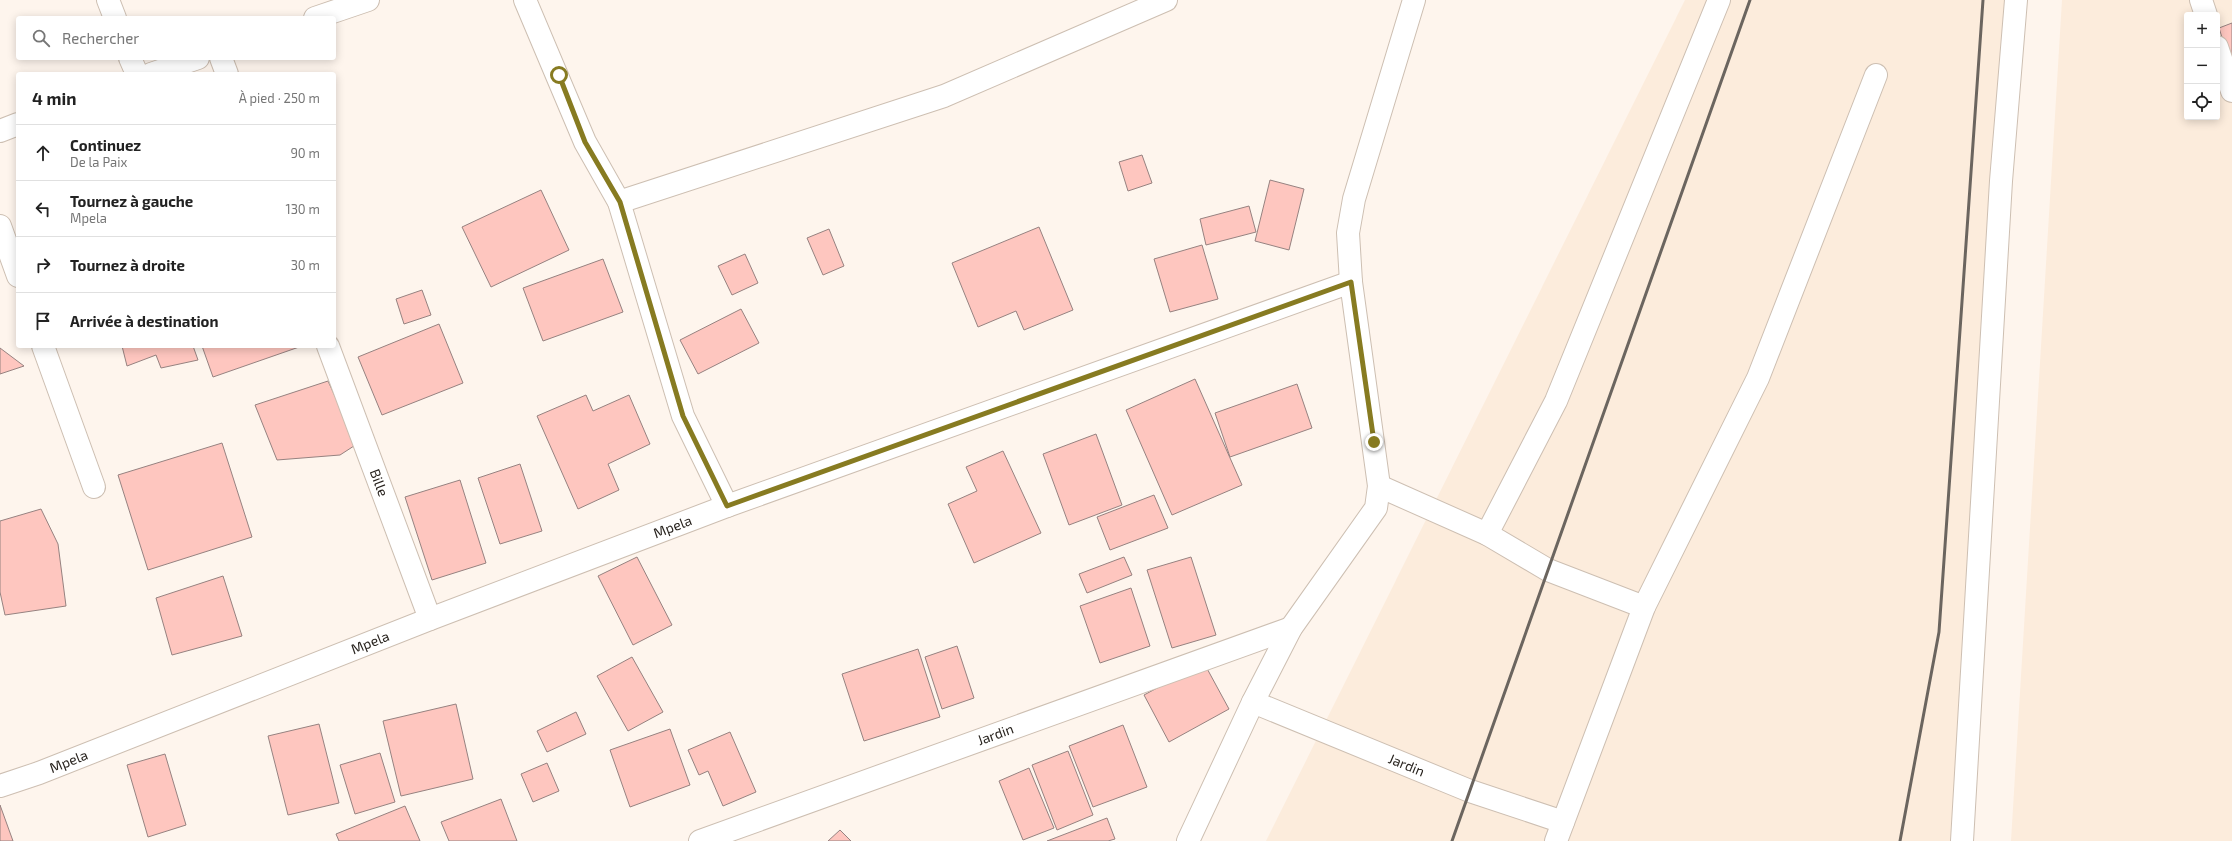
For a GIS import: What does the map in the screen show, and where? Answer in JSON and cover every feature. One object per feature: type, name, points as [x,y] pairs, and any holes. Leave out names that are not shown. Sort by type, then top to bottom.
[{"type":"street","points":[[108,0],[114,16]]},
{"type":"street","points":[[321,16],[368,0]]},
{"type":"street","points":[[526,0],[585,142],[620,202],[683,416],[727,506]]},
{"type":"street","points":[[620,202],[944,96],[1166,0]]},
{"type":"street","points":[[1193,840],[1252,702],[1291,628],[1376,508],[1379,486],[1351,282],[1348,233],[1354,199],[1414,0]]},
{"type":"street","points":[[1487,534],[1556,402],[1719,0]]},
{"type":"street","points":[[1962,841],[2001,181],[2016,0]]},
{"type":"street","points":[[2201,0],[2205,12]]},
{"type":"street","points":[[2217,48],[2232,91]]},
{"type":"street","points":[[131,60],[135,72]]},
{"type":"street","points":[[157,72],[192,60]]},
{"type":"street","points":[[222,60],[226,72]]},
{"type":"street","points":[[1559,832],[1644,607],[1758,378],[1876,75]]},
{"type":"street","points":[[0,130],[16,125]]},
{"type":"street","points":[[0,226],[16,270]]},
{"type":"street","name":"Mpela","points":[[0,786],[39,773],[430,619],[727,506],[1351,282]]},
{"type":"street","points":[[44,348],[94,487]]},
{"type":"street","name":"Bille","points":[[329,348],[430,619]]},
{"type":"street","points":[[1379,486],[1487,534],[1548,570],[1644,607]]},
{"type":"street","name":"Jardin","points":[[700,841],[1291,628]]},
{"type":"street","name":"Jardin","points":[[1252,702],[1470,791],[1559,832]]},
{"type":"shaded area","points":[[1685,0],[2009,0],[1962,841],[1266,841]]},
{"type":"shaded area","points":[[2062,0],[2232,0],[2232,841],[2011,841]]},
{"type":"building","points":[[2232,23],[2232,55],[2228,56],[2220,28]]},
{"type":"building","points":[[1142,155],[1152,183],[1128,191],[1119,162]]},
{"type":"building","points":[[1270,180],[1304,189],[1289,250],[1255,241]]},
{"type":"building","points":[[541,190],[569,250],[491,287],[462,227]]},
{"type":"building","points":[[1249,206],[1256,232],[1206,245],[1200,219]]},
{"type":"building","points":[[1039,227],[1073,310],[1024,330],[1016,311],[978,327],[952,263]]},
{"type":"building","points":[[829,229],[844,266],[823,275],[807,238]]},
{"type":"building","points":[[1202,245],[1218,299],[1170,312],[1154,259]]},
{"type":"building","points":[[745,254],[758,283],[732,295],[718,266]]},
{"type":"building","points":[[603,259],[623,312],[543,341],[523,288]]},
{"type":"building","points":[[422,290],[431,315],[404,324],[396,299]]},
{"type":"building","points":[[741,309],[759,343],[698,374],[680,340]]},
{"type":"building","points":[[439,324],[463,383],[382,415],[358,357]]},
{"type":"building","points":[[0,348],[24,366],[0,374]]},
{"type":"building","points":[[122,348],[194,348],[198,360],[161,368],[156,355],[127,366]]},
{"type":"building","points":[[203,348],[296,348],[213,377]]},
{"type":"building","points":[[1195,379],[1242,485],[1172,515],[1126,410]]},
{"type":"building","points":[[328,381],[357,444],[340,455],[277,460],[255,405]]},
{"type":"building","points":[[1297,384],[1312,428],[1230,457],[1215,413]]},
{"type":"building","points":[[586,395],[593,411],[629,395],[650,444],[608,464],[619,490],[578,509],[537,416]]},
{"type":"building","points":[[1096,434],[1122,505],[1069,525],[1043,454]]},
{"type":"building","points":[[222,443],[252,537],[148,570],[118,475]]},
{"type":"building","points":[[1003,451],[1041,533],[974,563],[948,504],[977,491],[966,467]]},
{"type":"building","points":[[520,464],[542,531],[500,544],[478,478]]},
{"type":"building","points":[[460,480],[486,563],[432,580],[405,497]]},
{"type":"building","points":[[1154,495],[1168,528],[1110,550],[1097,517]]},
{"type":"building","points":[[41,509],[58,544],[66,606],[5,615],[0,592],[0,521]]},
{"type":"building","points":[[637,557],[672,625],[633,645],[598,576]]},
{"type":"building","points":[[1124,557],[1132,575],[1087,593],[1079,574]]},
{"type":"building","points":[[1191,557],[1216,635],[1172,648],[1147,570]]},
{"type":"building","points":[[223,576],[242,636],[172,655],[156,598]]},
{"type":"building","points":[[1131,588],[1150,646],[1100,663],[1080,606]]},
{"type":"building","points":[[957,646],[974,698],[942,709],[925,657]]},
{"type":"building","points":[[918,649],[940,717],[864,741],[842,674]]},
{"type":"building","points":[[632,657],[663,712],[628,731],[597,676]]},
{"type":"building","points":[[1204,663],[1229,709],[1169,742],[1144,695]]},
{"type":"building","points":[[456,704],[473,779],[401,796],[383,721]]},
{"type":"building","points":[[576,712],[586,734],[547,752],[537,731]]},
{"type":"building","points":[[319,724],[339,803],[288,815],[268,736]]},
{"type":"building","points":[[1123,725],[1147,787],[1093,807],[1069,746]]},
{"type":"building","points":[[670,729],[690,785],[630,807],[610,750]]},
{"type":"building","points":[[730,732],[756,792],[723,806],[708,771],[699,775],[688,750]]},
{"type":"building","points":[[1068,751],[1093,815],[1057,830],[1032,765]]},
{"type":"building","points":[[380,753],[395,802],[355,814],[340,765]]},
{"type":"building","points":[[165,754],[186,825],[148,837],[127,765]]},
{"type":"building","points":[[547,763],[559,791],[533,802],[521,774]]},
{"type":"building","points":[[1029,768],[1054,828],[1023,840],[999,781]]},
{"type":"building","points":[[501,799],[517,841],[449,841],[441,822]]},
{"type":"building","points":[[0,805],[13,841],[0,841]]},
{"type":"building","points":[[405,806],[420,841],[339,841],[336,834]]},
{"type":"building","points":[[1107,818],[1115,839],[1108,841],[1047,841]]},
{"type":"building","points":[[840,830],[851,841],[828,841]]},
{"type":"railway","points":[[1452,841],[1750,0]]},
{"type":"railway","points":[[1900,841],[1939,632],[1983,0]]},
{"type":"route","points":[[559,75],[585,142],[620,202],[683,416],[727,506],[1351,282],[1374,442]]}]
